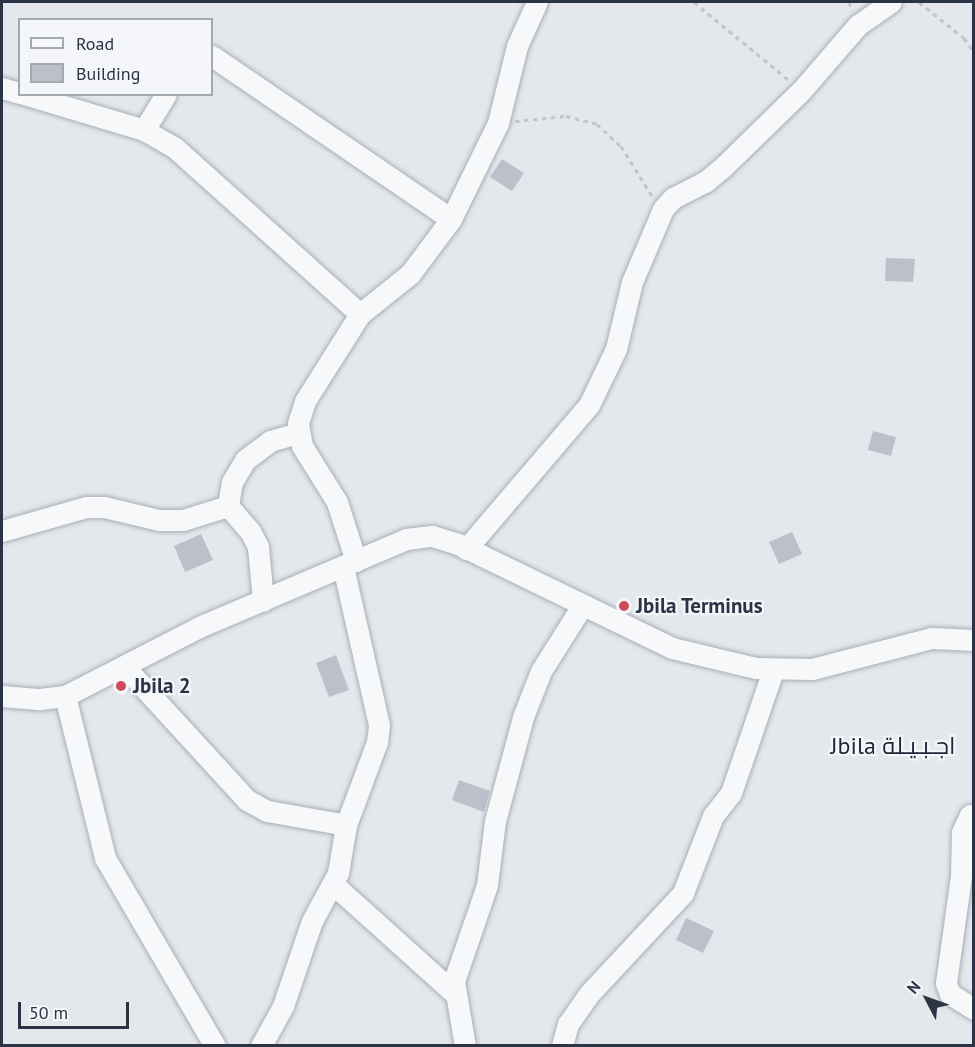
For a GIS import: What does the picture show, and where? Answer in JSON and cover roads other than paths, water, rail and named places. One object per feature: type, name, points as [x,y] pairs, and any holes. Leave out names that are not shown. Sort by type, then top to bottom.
[{"type":"street","points":[[261,1046],[284,1006],[301,947],[333,884],[346,825],[374,758],[379,725],[337,502],[298,433],[305,401],[360,314],[410,274],[451,219],[498,123],[517,46],[537,2]]},
{"type":"street","points":[[466,549],[589,405],[616,349],[632,282],[663,208],[673,198],[705,182],[723,167],[801,90],[858,26],[891,2]]},
{"type":"street","points":[[213,57],[451,219]]},
{"type":"street","points":[[2,88],[18,92]]},
{"type":"street","points":[[31,96],[144,130],[203,170],[259,226],[360,314]]},
{"type":"street","points":[[144,130],[165,96]]},
{"type":"street","points":[[228,506],[232,482],[245,460],[270,441],[298,433]]},
{"type":"street","points":[[2,531],[86,507],[104,507],[159,520],[183,520],[228,506]]},
{"type":"street","points":[[228,506],[250,531],[258,547],[263,601]]},
{"type":"street","points":[[2,696],[40,699],[65,696],[263,601],[406,539],[432,536],[466,549],[672,648],[773,670],[812,669],[932,638],[974,640]]},
{"type":"street","points":[[465,1046],[454,993],[454,981],[487,885],[495,821],[523,717],[541,671],[582,606]]},
{"type":"street","points":[[124,666],[247,800],[267,811],[346,825]]},
{"type":"street","points":[[562,1046],[568,1024],[588,995],[683,893],[713,816],[731,793],[773,670]]},
{"type":"street","points":[[65,696],[105,858],[215,1046]]},
{"type":"street","points":[[970,815],[962,832],[961,876],[946,983],[950,994],[974,1009]]},
{"type":"street","points":[[333,884],[454,993]]},
{"type":"place","name":"Jbila Terminus","points":[[624,606]]},
{"type":"place","name":"Jbila 2","points":[[121,686]]},
{"type":"district","name":"Jbila اجـبـيـلة","points":[[893,746]]}]
